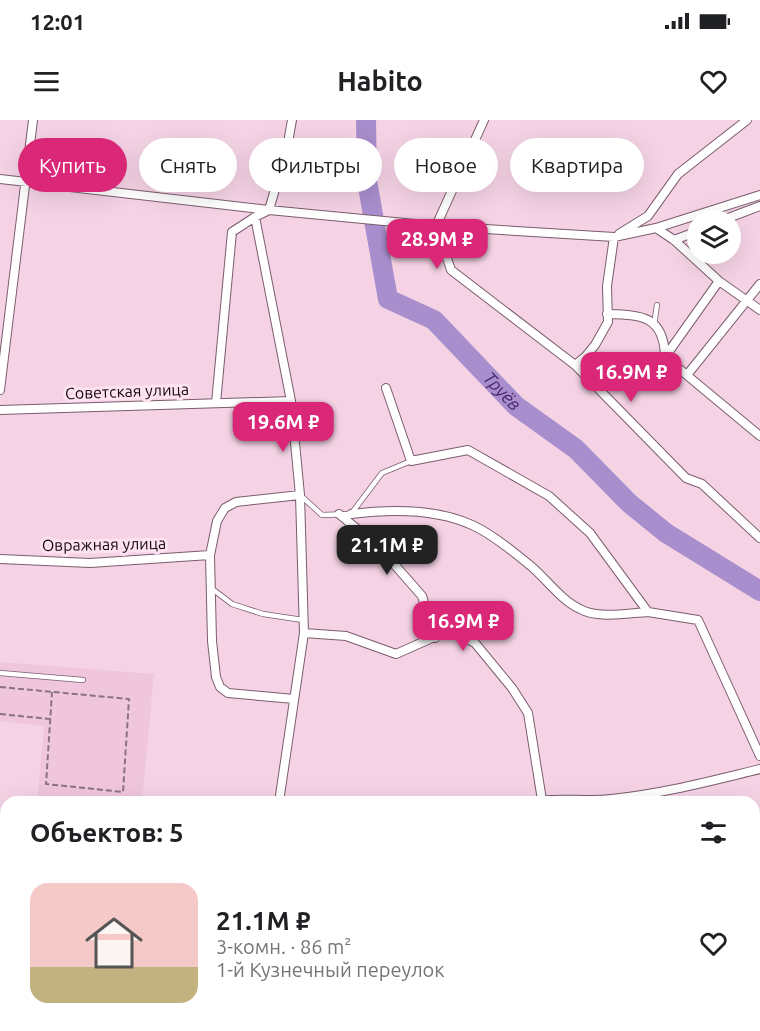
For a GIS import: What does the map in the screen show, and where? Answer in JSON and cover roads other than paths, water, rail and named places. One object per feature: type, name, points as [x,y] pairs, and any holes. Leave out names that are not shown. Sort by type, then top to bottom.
[{"type":"street","points":[[31,138],[33,120]]},
{"type":"street","points":[[216,403],[232,232],[269,210],[287,148],[292,120]]},
{"type":"street","points":[[484,120],[436,226],[451,270],[575,365],[686,478],[702,484],[760,538]]},
{"type":"street","points":[[575,365],[586,356],[608,322],[606,286],[614,237],[648,216],[678,174],[747,120]]},
{"type":"street","points":[[0,179],[18,181]]},
{"type":"street","points":[[0,390],[25,192]]},
{"type":"street","points":[[113,192],[436,226],[614,237],[656,228],[760,195]]},
{"type":"street","points":[[741,213],[760,206]]},
{"type":"street","points":[[255,217],[291,400],[300,495],[304,633],[280,796]]},
{"type":"street","points":[[656,228],[674,240],[719,281],[760,310]]},
{"type":"street","points":[[674,240],[687,235]]},
{"type":"street","points":[[665,357],[719,281]]},
{"type":"street","points":[[687,375],[760,284]]},
{"type":"street","points":[[607,314],[640,315],[654,325],[660,331],[665,357],[760,436]]},
{"type":"street","points":[[386,388],[411,461],[468,450],[549,496],[590,533],[648,612]]},
{"type":"street","name":"Советская улица","points":[[0,410],[291,400]]},
{"type":"street","points":[[294,699],[228,693],[220,687],[216,677],[212,641],[210,555],[217,520],[225,508],[236,502],[300,495]]},
{"type":"street","points":[[351,514],[386,510],[436,514],[472,525],[516,553],[569,602],[581,610],[595,614],[648,612],[698,620],[760,756]]},
{"type":"street","points":[[339,514],[379,547],[422,596],[435,638]]},
{"type":"street","name":"Овражная улица","points":[[0,560],[90,562],[210,555]]},
{"type":"street","points":[[304,633],[346,636],[396,654],[450,630],[475,643],[512,688],[528,713],[541,796]]},
{"type":"street","points":[[640,796],[760,769]]},
{"type":"lane","points":[[654,325],[657,304]]},
{"type":"lane","points":[[300,495],[322,515],[351,514],[382,472],[411,461]]},
{"type":"lane","points":[[211,588],[232,604],[264,614],[303,620]]},
{"type":"lane","points":[[0,673],[82,680]]},
{"type":"waterway","name":"Труёв","points":[[366,120],[367,181],[388,299],[434,320],[516,406],[576,449],[629,503],[666,533],[760,591]]}]
